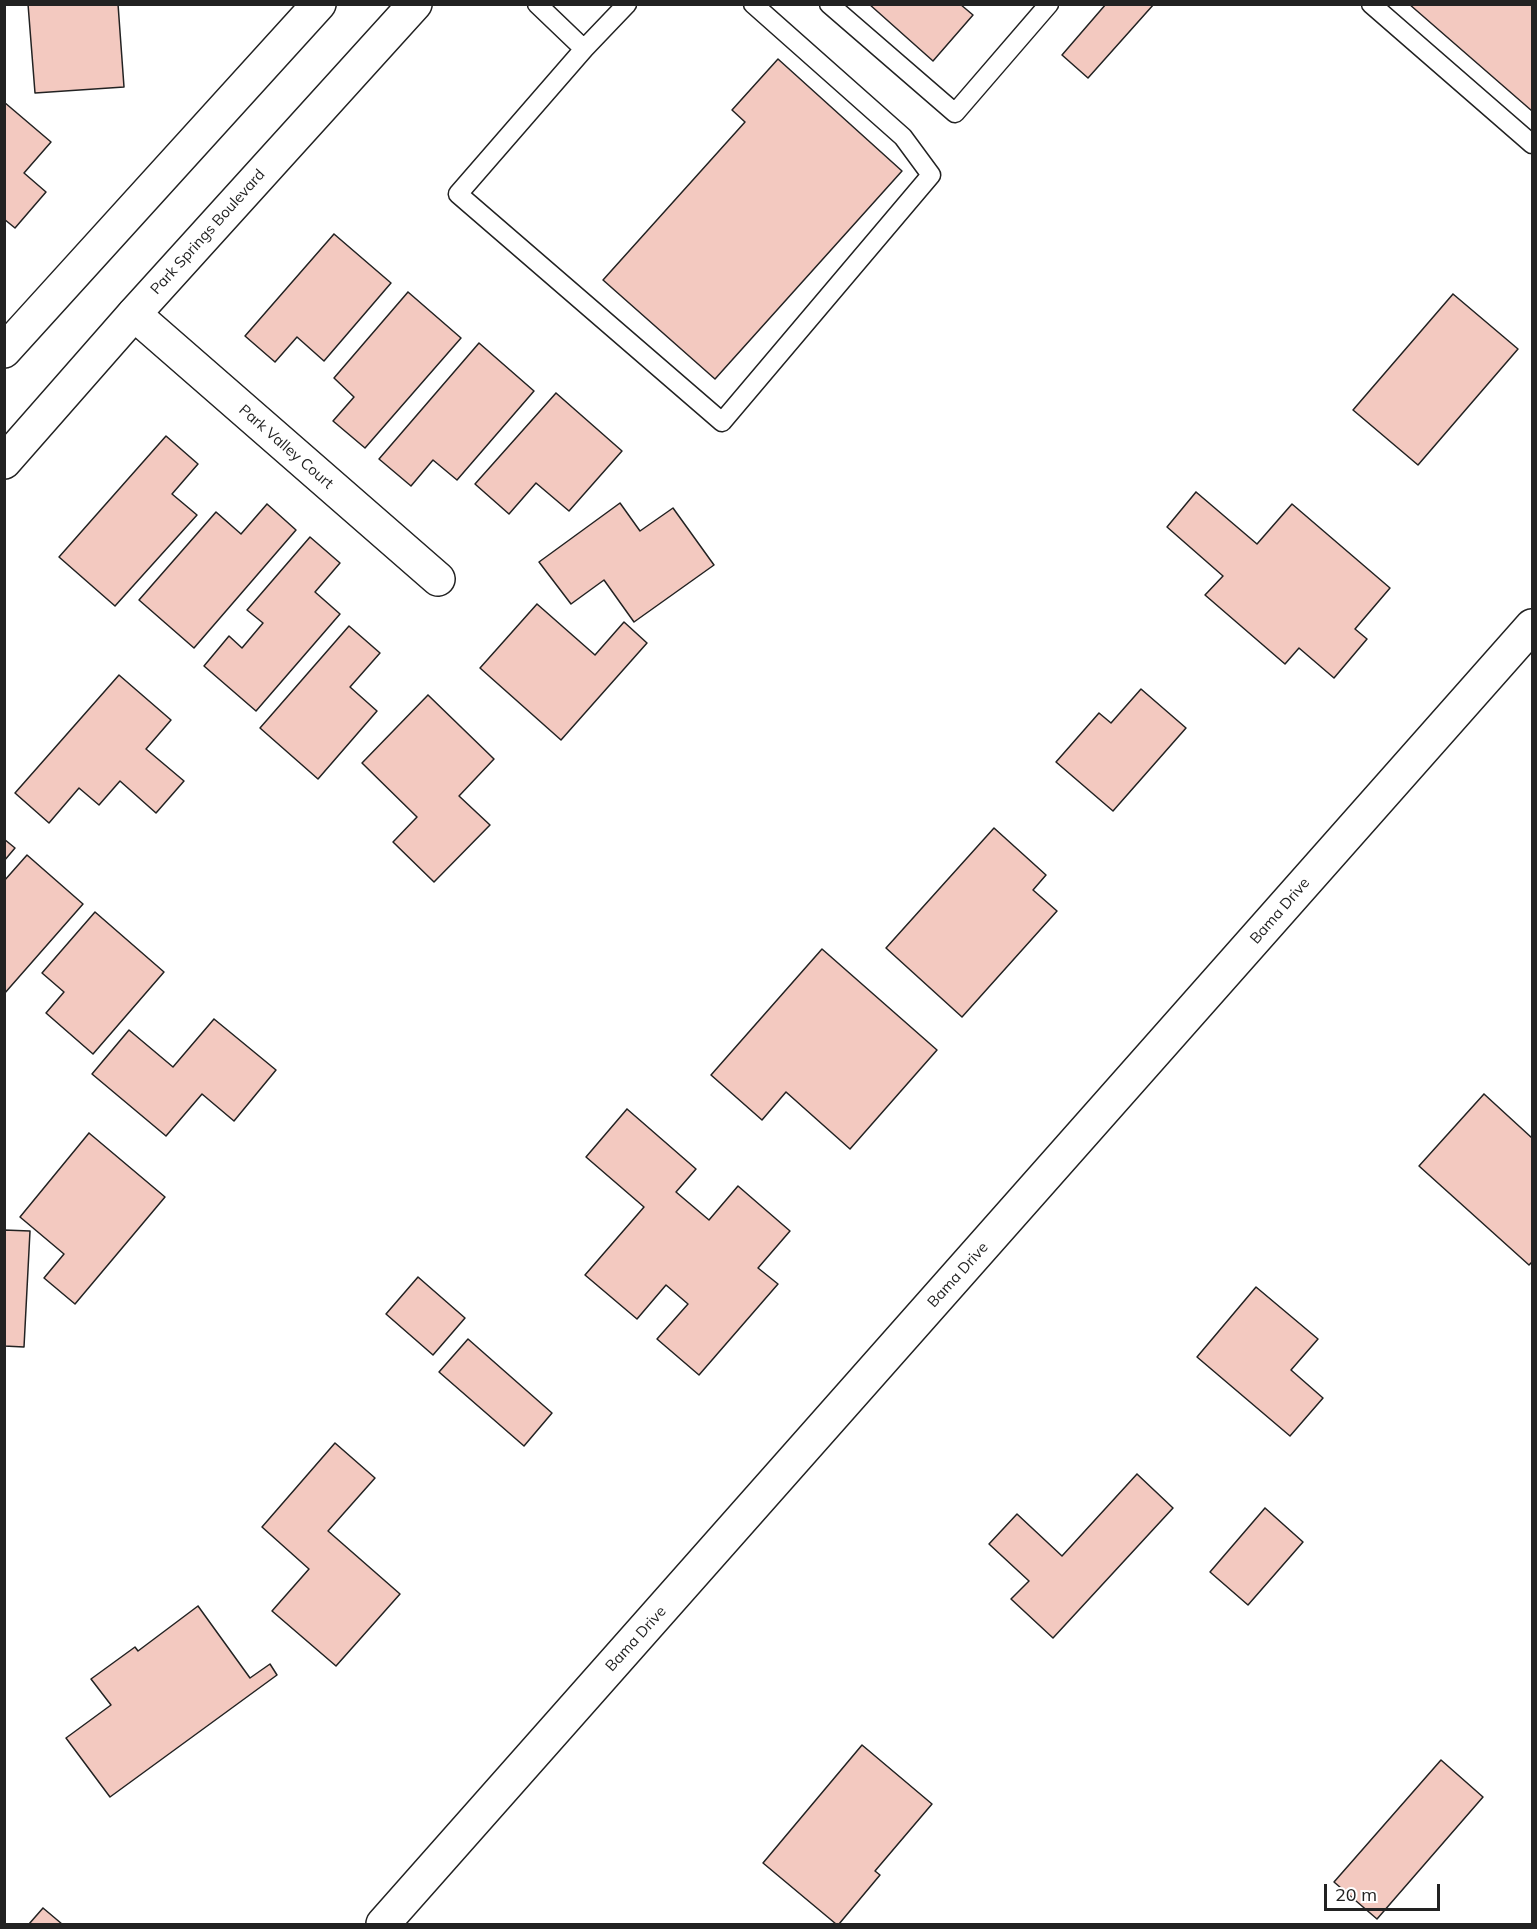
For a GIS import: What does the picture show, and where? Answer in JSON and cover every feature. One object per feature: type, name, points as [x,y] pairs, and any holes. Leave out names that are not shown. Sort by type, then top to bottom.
[{"type":"street","points":[[4,351],[319,4]]},
{"type":"street","name":"Park Springs Boulevard","points":[[4,462],[134,314],[415,4]]},
{"type":"street","name":"Park Valley Court","points":[[134,314],[438,579]]},
{"type":"street","name":"Bama Drive","points":[[383,1924],[1533,626]]},
{"type":"lane","points":[[537,4],[584,49]]},
{"type":"lane","points":[[627,4],[584,49],[458,194],[722,422],[931,176],[903,137],[753,4]]},
{"type":"lane","points":[[829,4],[955,113],[1049,4]]},
{"type":"lane","points":[[1371,4],[1533,144]]},
{"type":"building","points":[[28,4],[118,4],[124,87],[35,93]]},
{"type":"building","points":[[869,4],[960,4],[973,15],[933,61]]},
{"type":"building","points":[[1106,4],[1154,4],[1088,78],[1062,55]]},
{"type":"building","points":[[1409,4],[1532,4],[1532,111]]},
{"type":"building","points":[[778,59],[902,171],[715,379],[603,280],[745,122],[732,110]]},
{"type":"building","points":[[4,102],[51,142],[24,173],[46,192],[15,228],[4,219]]},
{"type":"building","points":[[334,234],[391,283],[324,361],[297,337],[275,362],[245,336]]},
{"type":"building","points":[[408,292],[461,338],[365,448],[333,421],[354,397],[334,378]]},
{"type":"building","points":[[1453,294],[1518,349],[1418,465],[1353,410]]},
{"type":"building","points":[[479,343],[534,391],[457,480],[433,460],[411,486],[379,459]]},
{"type":"building","points":[[556,393],[622,451],[569,511],[536,483],[509,514],[475,484]]},
{"type":"building","points":[[166,436],[198,464],[172,494],[197,515],[115,606],[59,557]]},
{"type":"building","points":[[1196,492],[1257,544],[1292,504],[1390,588],[1355,629],[1367,639],[1334,678],[1299,648],[1285,664],[1205,595],[1223,576],[1167,527]]},
{"type":"building","points":[[620,503],[640,531],[673,508],[714,565],[634,622],[604,580],[571,604],[539,562]]},
{"type":"building","points":[[267,504],[296,530],[194,648],[139,600],[216,512],[241,534]]},
{"type":"building","points":[[310,537],[340,563],[315,592],[340,614],[256,711],[204,666],[229,636],[242,648],[263,623],[247,610]]},
{"type":"building","points":[[537,604],[595,655],[624,622],[647,643],[561,740],[480,668]]},
{"type":"building","points":[[349,626],[380,653],[350,687],[377,711],[318,779],[260,728]]},
{"type":"building","points":[[119,675],[171,720],[146,749],[184,781],[156,813],[120,781],[99,805],[79,788],[49,823],[15,793]]},
{"type":"building","points":[[1141,689],[1186,728],[1113,811],[1056,762],[1099,713],[1111,723]]},
{"type":"building","points":[[428,695],[494,759],[459,796],[490,825],[434,882],[393,842],[417,817],[362,763]]},
{"type":"building","points":[[994,828],[1046,875],[1033,890],[1057,911],[962,1017],[886,948]]},
{"type":"building","points":[[4,839],[15,848],[4,861]]},
{"type":"building","points":[[27,855],[83,904],[4,994],[4,881]]},
{"type":"building","points":[[95,912],[164,972],[93,1054],[46,1013],[64,992],[42,973]]},
{"type":"building","points":[[822,949],[937,1050],[850,1149],[786,1092],[762,1120],[711,1075]]},
{"type":"building","points":[[214,1019],[276,1070],[234,1121],[202,1094],[166,1136],[92,1074],[129,1030],[173,1067]]},
{"type":"building","points":[[1484,1094],[1532,1138],[1532,1262],[1529,1265],[1419,1166]]},
{"type":"building","points":[[627,1109],[696,1169],[676,1192],[709,1220],[738,1186],[790,1231],[758,1268],[778,1284],[699,1375],[657,1339],[688,1304],[666,1285],[637,1319],[585,1275],[644,1207],[586,1157]]},
{"type":"building","points":[[89,1133],[165,1197],[75,1304],[44,1278],[64,1254],[20,1217]]},
{"type":"building","points":[[4,1230],[30,1231],[24,1347],[4,1346]]},
{"type":"building","points":[[418,1277],[465,1318],[433,1355],[386,1314]]},
{"type":"building","points":[[1256,1287],[1318,1339],[1291,1370],[1323,1398],[1290,1436],[1197,1357]]},
{"type":"building","points":[[468,1339],[552,1413],[524,1446],[439,1372]]},
{"type":"building","points":[[335,1443],[375,1478],[328,1531],[400,1594],[336,1666],[272,1611],[309,1569],[262,1527]]},
{"type":"building","points":[[1137,1474],[1173,1508],[1053,1638],[1011,1599],[1029,1581],[989,1544],[1017,1514],[1062,1556]]},
{"type":"building","points":[[1265,1508],[1303,1542],[1248,1605],[1210,1572]]},
{"type":"building","points":[[198,1606],[250,1678],[270,1664],[277,1675],[110,1797],[66,1738],[111,1705],[91,1679],[135,1647],[138,1651]]},
{"type":"building","points":[[862,1745],[932,1804],[875,1871],[880,1875],[839,1924],[836,1924],[763,1863]]},
{"type":"building","points":[[1441,1760],[1483,1797],[1377,1919],[1334,1882]]},
{"type":"building","points":[[43,1908],[62,1924],[29,1924]]}]
